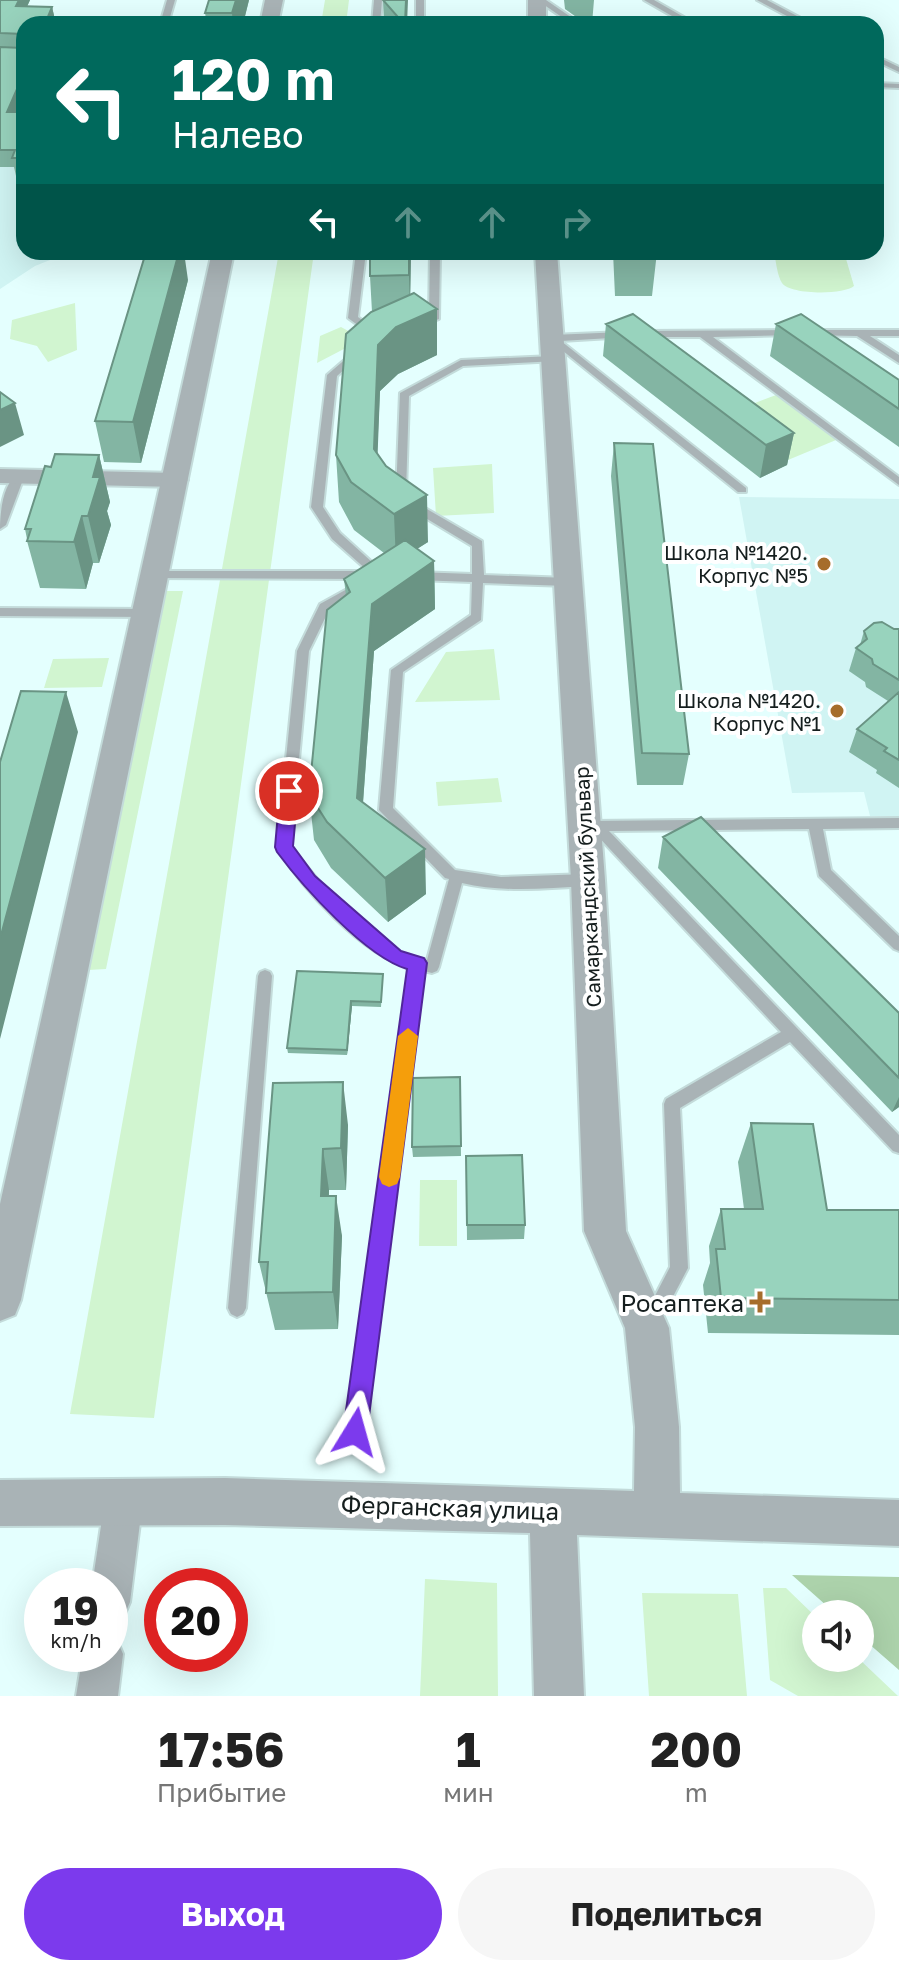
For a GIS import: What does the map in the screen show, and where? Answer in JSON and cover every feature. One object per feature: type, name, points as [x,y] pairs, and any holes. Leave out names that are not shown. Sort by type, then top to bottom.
[{"type":"street","points":[[0,1300],[19,1180],[177,480],[221,260]]},
{"type":"street","name":"Самаркандский бульвар","points":[[546,260],[568,582],[590,826],[588,880],[605,1231],[647,1328],[657,1427],[657,1514]]},
{"type":"street","points":[[9,476],[177,480]]},
{"type":"street","points":[[115,1568],[124,1499]]},
{"type":"street","name":"Ферганская улица","points":[[0,1503],[124,1499],[327,1502],[899,1523]]},
{"type":"street","points":[[553,1511],[559,1696]]},
{"type":"street","points":[[97,1696],[100,1672]]},
{"type":"lane","points":[[539,0],[564,16]]},
{"type":"lane","points":[[648,0],[677,16]]},
{"type":"lane","points":[[761,0],[792,16]]},
{"type":"lane","points":[[360,260],[353,318],[386,338],[359,350],[332,375],[317,507],[336,536],[387,576]]},
{"type":"lane","points":[[412,328],[434,319],[435,260]]},
{"type":"lane","points":[[859,333],[899,360]]},
{"type":"lane","points":[[588,880],[483,885],[457,876],[386,810],[397,670],[477,617],[478,544],[399,498],[404,395],[461,363],[552,348],[703,334],[899,333]]},
{"type":"lane","points":[[703,334],[899,482]]},
{"type":"lane","points":[[552,348],[742,490]]},
{"type":"lane","points":[[0,525],[9,476]]},
{"type":"lane","points":[[155,575],[387,576]]},
{"type":"lane","points":[[387,576],[324,607],[303,651],[284,847],[309,881],[373,941],[395,957],[432,967],[457,876]]},
{"type":"lane","points":[[408,576],[478,576],[568,582]]},
{"type":"lane","points":[[0,612],[147,613]]},
{"type":"lane","points":[[815,823],[824,872],[899,945]]},
{"type":"lane","points":[[590,826],[899,823]]},
{"type":"lane","points":[[590,826],[899,1146]]},
{"type":"lane","points":[[355,1432],[418,963]]},
{"type":"lane","points":[[237,1308],[265,976]]},
{"type":"lane","points":[[647,1328],[679,1268],[672,1104],[792,1033]]},
{"type":"shaded area","points":[[0,90],[16,90],[16,260],[50,260],[0,289]]},
{"type":"shaded area","points":[[739,497],[899,499],[899,816],[870,816],[864,792],[792,793]]},
{"type":"green space","points":[[325,0],[349,0],[347,16],[322,16]]},
{"type":"green space","points":[[278,260],[313,260],[154,1418],[70,1414]]},
{"type":"green space","points":[[776,260],[846,260],[854,286],[840,291],[795,290],[782,283]]},
{"type":"green space","points":[[75,303],[77,350],[48,362],[37,346],[10,339],[12,320]]},
{"type":"green space","points":[[341,327],[363,339],[317,363],[320,336]]},
{"type":"green space","points":[[776,395],[836,440],[788,460],[729,413]]},
{"type":"green space","points":[[492,464],[494,513],[436,516],[433,468]]},
{"type":"green space","points":[[155,591],[183,591],[106,969],[88,970]]},
{"type":"green space","points":[[494,649],[500,700],[415,702],[446,652]]},
{"type":"green space","points":[[109,658],[102,687],[44,688],[53,659]]},
{"type":"green space","points":[[498,778],[502,802],[438,806],[436,782]]},
{"type":"green space","points":[[420,1180],[457,1180],[457,1246],[419,1246]]},
{"type":"green space","points":[[792,1575],[899,1577],[899,1670],[874,1648],[874,1600],[820,1600]]},
{"type":"green space","points":[[425,1579],[497,1583],[498,1696],[420,1696]]},
{"type":"green space","points":[[763,1588],[786,1588],[802,1603],[802,1672],[873,1672],[898,1696],[798,1696],[770,1680]]},
{"type":"green space","points":[[642,1593],[738,1594],[747,1696],[649,1696]]},
{"type":"building","points":[[0,0],[19,0],[16,6],[52,7],[48,16],[16,16],[16,34],[0,33]]},
{"type":"building","points":[[209,0],[236,0],[232,13],[205,13]]},
{"type":"building","points":[[383,0],[406,0],[405,16],[397,16]]},
{"type":"building","points":[[0,47],[16,48],[16,91],[7,112],[16,112],[16,158],[12,158],[15,150],[0,150]]},
{"type":"building","points":[[144,260],[177,260],[133,422],[95,421]]},
{"type":"building","points":[[370,260],[409,260],[409,275],[370,276]]},
{"type":"building","points":[[414,293],[437,309],[396,327],[378,345],[374,449],[386,466],[427,495],[394,514],[351,482],[336,455],[346,334],[371,312]]},
{"type":"building","points":[[633,314],[794,433],[766,445],[606,324]]},
{"type":"building","points":[[801,314],[899,380],[899,409],[776,324]]},
{"type":"building","points":[[0,392],[15,403],[0,410]]},
{"type":"building","points":[[614,443],[653,444],[689,754],[642,753]]},
{"type":"building","points":[[55,454],[99,455],[93,477],[100,477],[88,516],[82,516],[74,542],[27,541],[31,529],[25,529],[45,466],[51,467]]},
{"type":"building","points":[[405,540],[434,561],[372,604],[357,798],[425,849],[385,878],[327,822],[309,794],[327,610],[350,592],[344,579]]},
{"type":"building","points":[[882,622],[899,629],[899,680],[873,664],[872,659],[856,648],[867,639],[864,631],[874,623]]},
{"type":"building","points":[[21,691],[66,692],[0,939],[0,762]]},
{"type":"building","points":[[899,692],[899,760],[884,751],[887,748],[857,729]]},
{"type":"building","points":[[701,817],[899,1013],[899,1078],[663,837]]},
{"type":"building","points":[[297,971],[383,974],[381,1002],[351,1001],[347,1050],[287,1048]]},
{"type":"building","points":[[460,1077],[461,1146],[412,1147],[413,1078]]},
{"type":"building","points":[[343,1082],[341,1148],[323,1149],[321,1196],[336,1196],[333,1292],[266,1293],[268,1262],[259,1262],[273,1083]]},
{"type":"building","points":[[751,1123],[813,1124],[827,1210],[899,1210],[899,1300],[721,1298],[716,1249],[725,1249],[721,1209],[763,1209]]},
{"type":"building","points":[[522,1155],[525,1225],[467,1225],[466,1156]]},
{"type":"slow traffic","points":[[389,1177],[408,1036]]},
{"type":"place","name":"Школа №1420. Корпус №5","points":[[824,564]]},
{"type":"place","name":"Школа №1420. Корпус №1","points":[[837,711]]},
{"type":"place","name":"Росаптека","points":[[760,1302]]},
{"type":"route","points":[[289,791],[284,847],[309,881],[373,941],[395,957],[418,963],[355,1432]]}]
